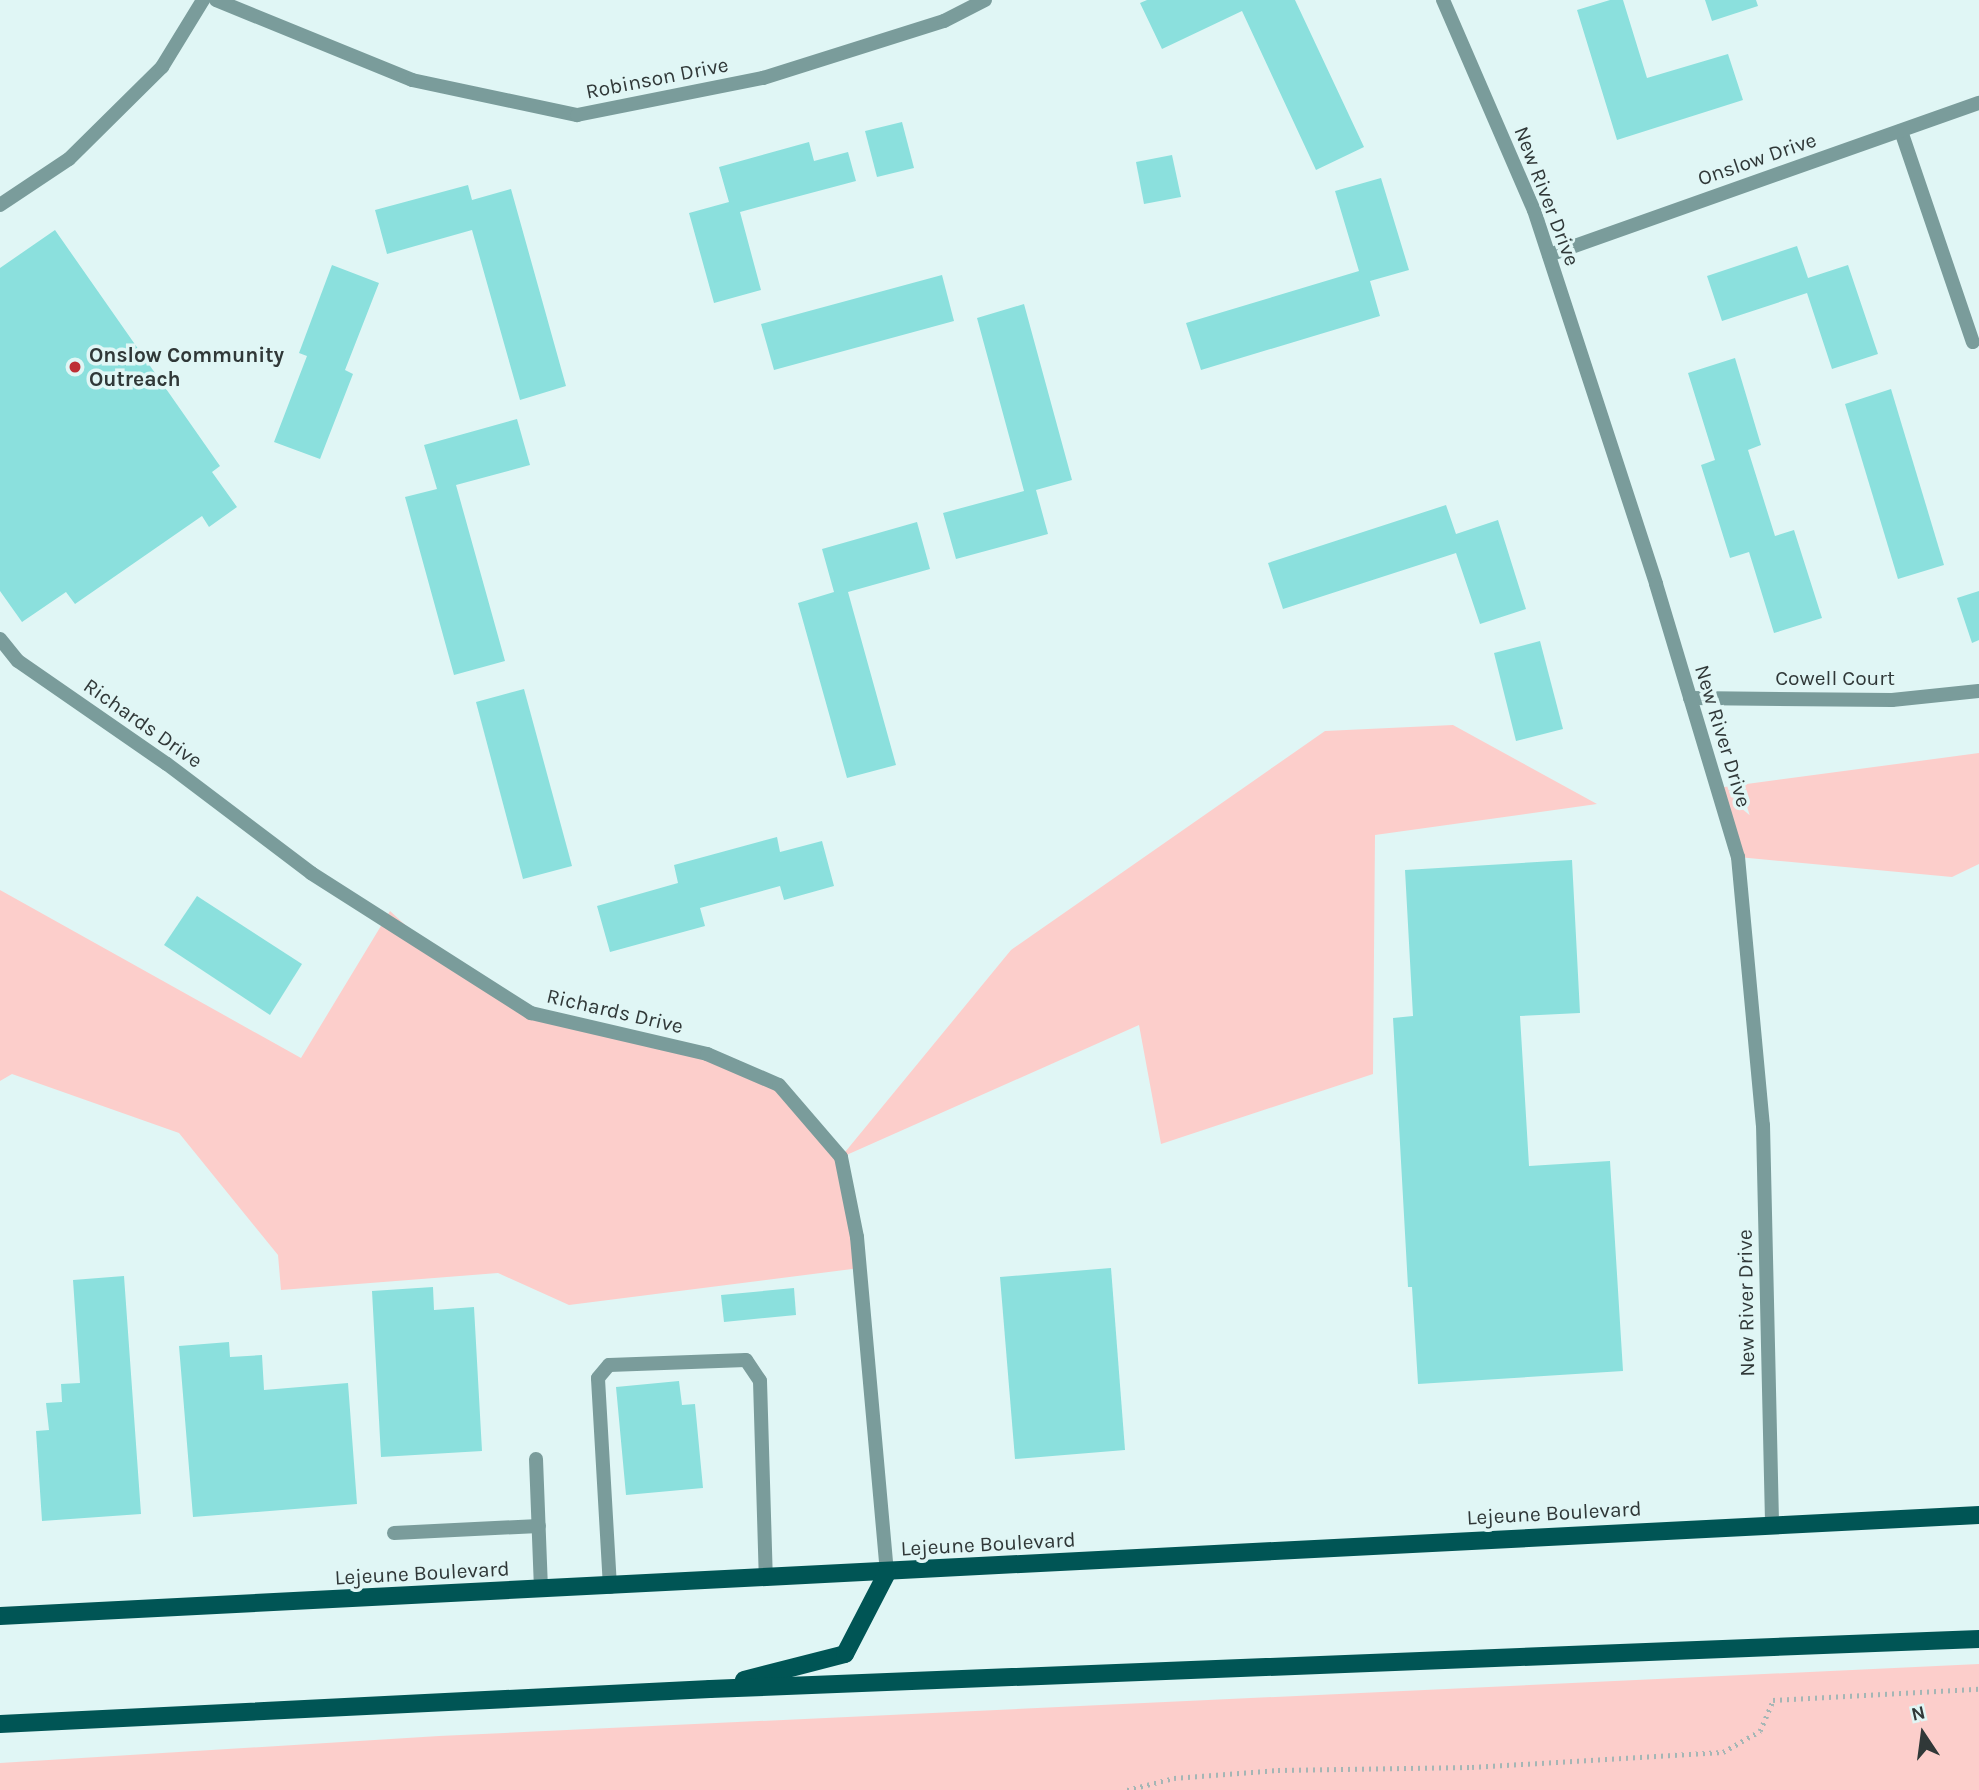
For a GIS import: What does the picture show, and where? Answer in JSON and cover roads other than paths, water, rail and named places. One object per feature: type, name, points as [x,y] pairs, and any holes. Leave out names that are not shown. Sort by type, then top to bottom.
[{"type":"main road","name":"Lejeune Boulevard","points":[[0,1616],[887,1573],[1979,1515]]},
{"type":"main road","points":[[710,1689],[845,1654],[887,1573]]},
{"type":"main road","points":[[0,1724],[710,1689],[1979,1639]]},
{"type":"street","points":[[0,205],[69,159],[162,67],[203,0]]},
{"type":"street","name":"Robinson Drive","points":[[216,0],[412,80],[577,116],[763,78],[944,21],[985,0]]},
{"type":"street","name":"New River Drive","points":[[1443,0],[1534,210],[1690,698],[1738,858],[1763,1125],[1772,1524]]},
{"type":"street","name":"Onslow Drive","points":[[1549,255],[1979,103]]},
{"type":"street","points":[[1901,131],[1973,342]]},
{"type":"street","name":"Richards Drive","points":[[0,639],[18,661],[167,764],[310,873],[531,1013],[707,1054],[779,1085],[841,1157],[857,1237],[887,1573]]},
{"type":"street","name":"Cowell Court","points":[[1690,698],[1892,700],[1979,691]]},
{"type":"street","points":[[610,1587],[598,1378],[609,1365],[746,1360],[760,1381],[766,1579]]},
{"type":"street","points":[[536,1459],[541,1590]]},
{"type":"street","points":[[394,1533],[539,1526]]},
{"type":"place","name":"Onslow Community Outreach","points":[[75,367]]}]
